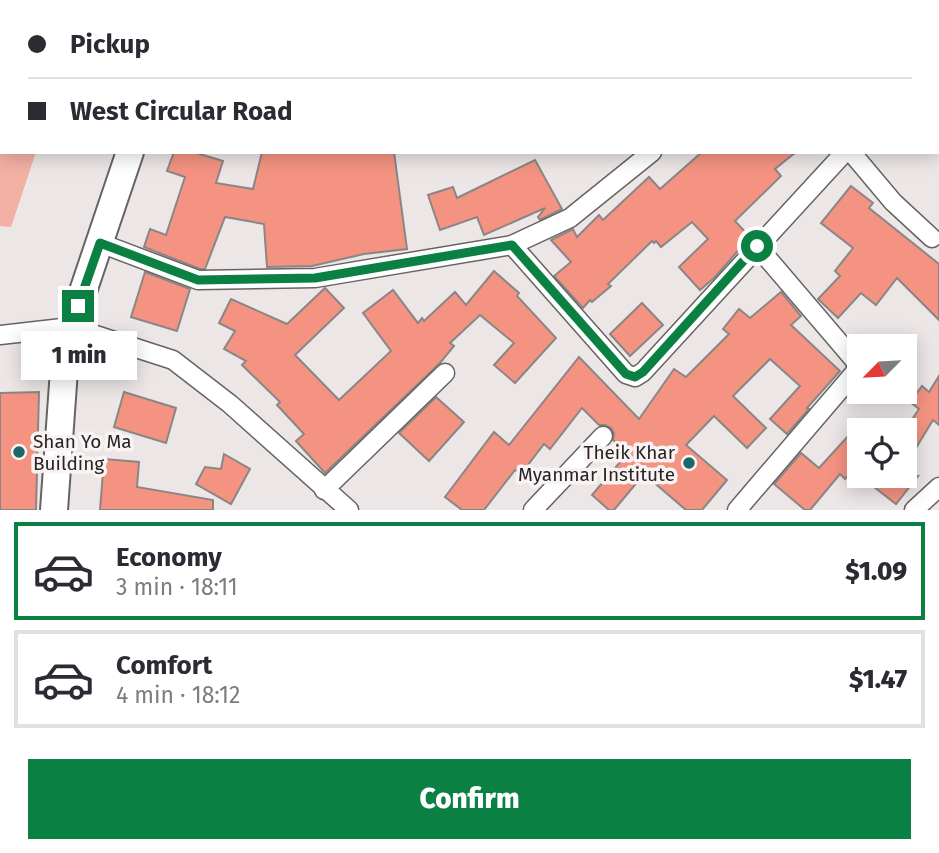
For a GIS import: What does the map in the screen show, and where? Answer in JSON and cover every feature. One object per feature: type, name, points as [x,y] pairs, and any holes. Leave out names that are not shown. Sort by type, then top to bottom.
[{"type":"street","points":[[54,510],[64,370],[71,327],[129,154]]},
{"type":"street","points":[[100,243],[198,280],[315,278],[512,245],[570,218],[650,154]]},
{"type":"street","points":[[512,245],[626,374],[635,377],[643,372],[843,154]]},
{"type":"street","points":[[853,154],[893,202],[932,238]]},
{"type":"street","points":[[737,510],[856,371],[856,362],[757,246]]},
{"type":"street","points":[[0,335],[71,327],[173,360],[230,404],[349,510]]},
{"type":"street","points":[[324,489],[446,373]]},
{"type":"street","points":[[533,510],[603,436]]},
{"type":"street","points":[[914,510],[939,487]]},
{"type":"shaded area","points":[[0,154],[35,154],[11,227],[0,226]]},
{"type":"building","points":[[173,154],[200,154],[223,161],[216,183],[253,189],[262,154],[394,154],[407,249],[364,254],[312,266],[267,267],[264,224],[225,217],[205,269],[200,269],[144,247],[150,229],[166,235],[185,177],[167,171]]},
{"type":"building","points":[[700,154],[794,154],[775,169],[781,176],[735,221],[750,237],[700,290],[679,267],[708,239],[692,222],[661,247],[656,241],[652,241],[608,284],[611,286],[583,308],[554,276],[571,262],[551,240],[573,229],[577,237],[599,215],[603,220],[649,177],[660,189]]},
{"type":"building","points":[[535,160],[562,209],[540,220],[538,217],[545,208],[484,235],[477,217],[440,230],[428,195],[453,187],[457,198]]},
{"type":"building","points":[[851,186],[873,203],[869,208],[939,264],[939,320],[897,278],[876,305],[861,293],[838,318],[818,299],[840,276],[835,271],[853,248],[821,223]]},
{"type":"building","points":[[494,271],[519,293],[517,296],[556,338],[515,383],[494,365],[514,343],[480,315],[450,343],[454,346],[440,363],[325,473],[296,441],[304,434],[277,405],[280,402],[242,365],[246,361],[224,349],[235,331],[219,323],[231,299],[287,324],[325,288],[344,308],[295,355],[339,400],[391,351],[363,313],[393,290],[418,323],[422,318],[424,321],[455,292],[466,305]]},
{"type":"building","points":[[145,272],[190,289],[177,331],[131,317]]},
{"type":"building","points":[[781,292],[801,316],[791,325],[840,371],[787,434],[770,419],[800,386],[770,359],[733,396],[766,428],[747,448],[714,416],[686,445],[727,480],[702,510],[686,510],[644,474],[614,510],[609,510],[592,495],[627,454],[613,440],[614,433],[611,428],[599,425],[582,408],[550,449],[544,444],[521,474],[515,470],[484,510],[462,510],[445,497],[494,432],[509,445],[579,357],[639,419],[674,369],[686,377],[729,334],[723,329],[739,309],[750,318]]},
{"type":"building","points":[[642,303],[663,325],[630,356],[610,334]]},
{"type":"building","points":[[939,376],[939,425],[933,420],[917,446],[917,418],[913,418],[919,409],[913,404],[917,404],[917,393],[922,386],[929,392]]},
{"type":"building","name":"Shan Yo Ma Building","points":[[39,392],[36,510],[0,510],[0,393]]},
{"type":"building","points":[[124,392],[176,408],[166,443],[114,427]]},
{"type":"building","points":[[436,397],[464,422],[429,461],[399,433]]},
{"type":"building","points":[[847,437],[847,477],[845,479],[840,474],[810,510],[805,510],[774,484],[801,453],[819,468]]},
{"type":"building","points":[[224,454],[250,469],[231,504],[196,484],[205,467],[221,469]]},
{"type":"building","points":[[104,459],[139,462],[137,487],[213,500],[213,510],[100,510]]},
{"type":"building","points":[[875,488],[909,488],[896,504]]},
{"type":"place","name":"Shan Yo Ma Building","points":[[19,452]]},
{"type":"place","name":"Theik Khar Myanmar Institute","points":[[689,463]]},
{"type":"route","points":[[78,306],[100,243],[198,280],[315,278],[512,245],[626,374],[635,377],[643,372],[757,246]]}]
